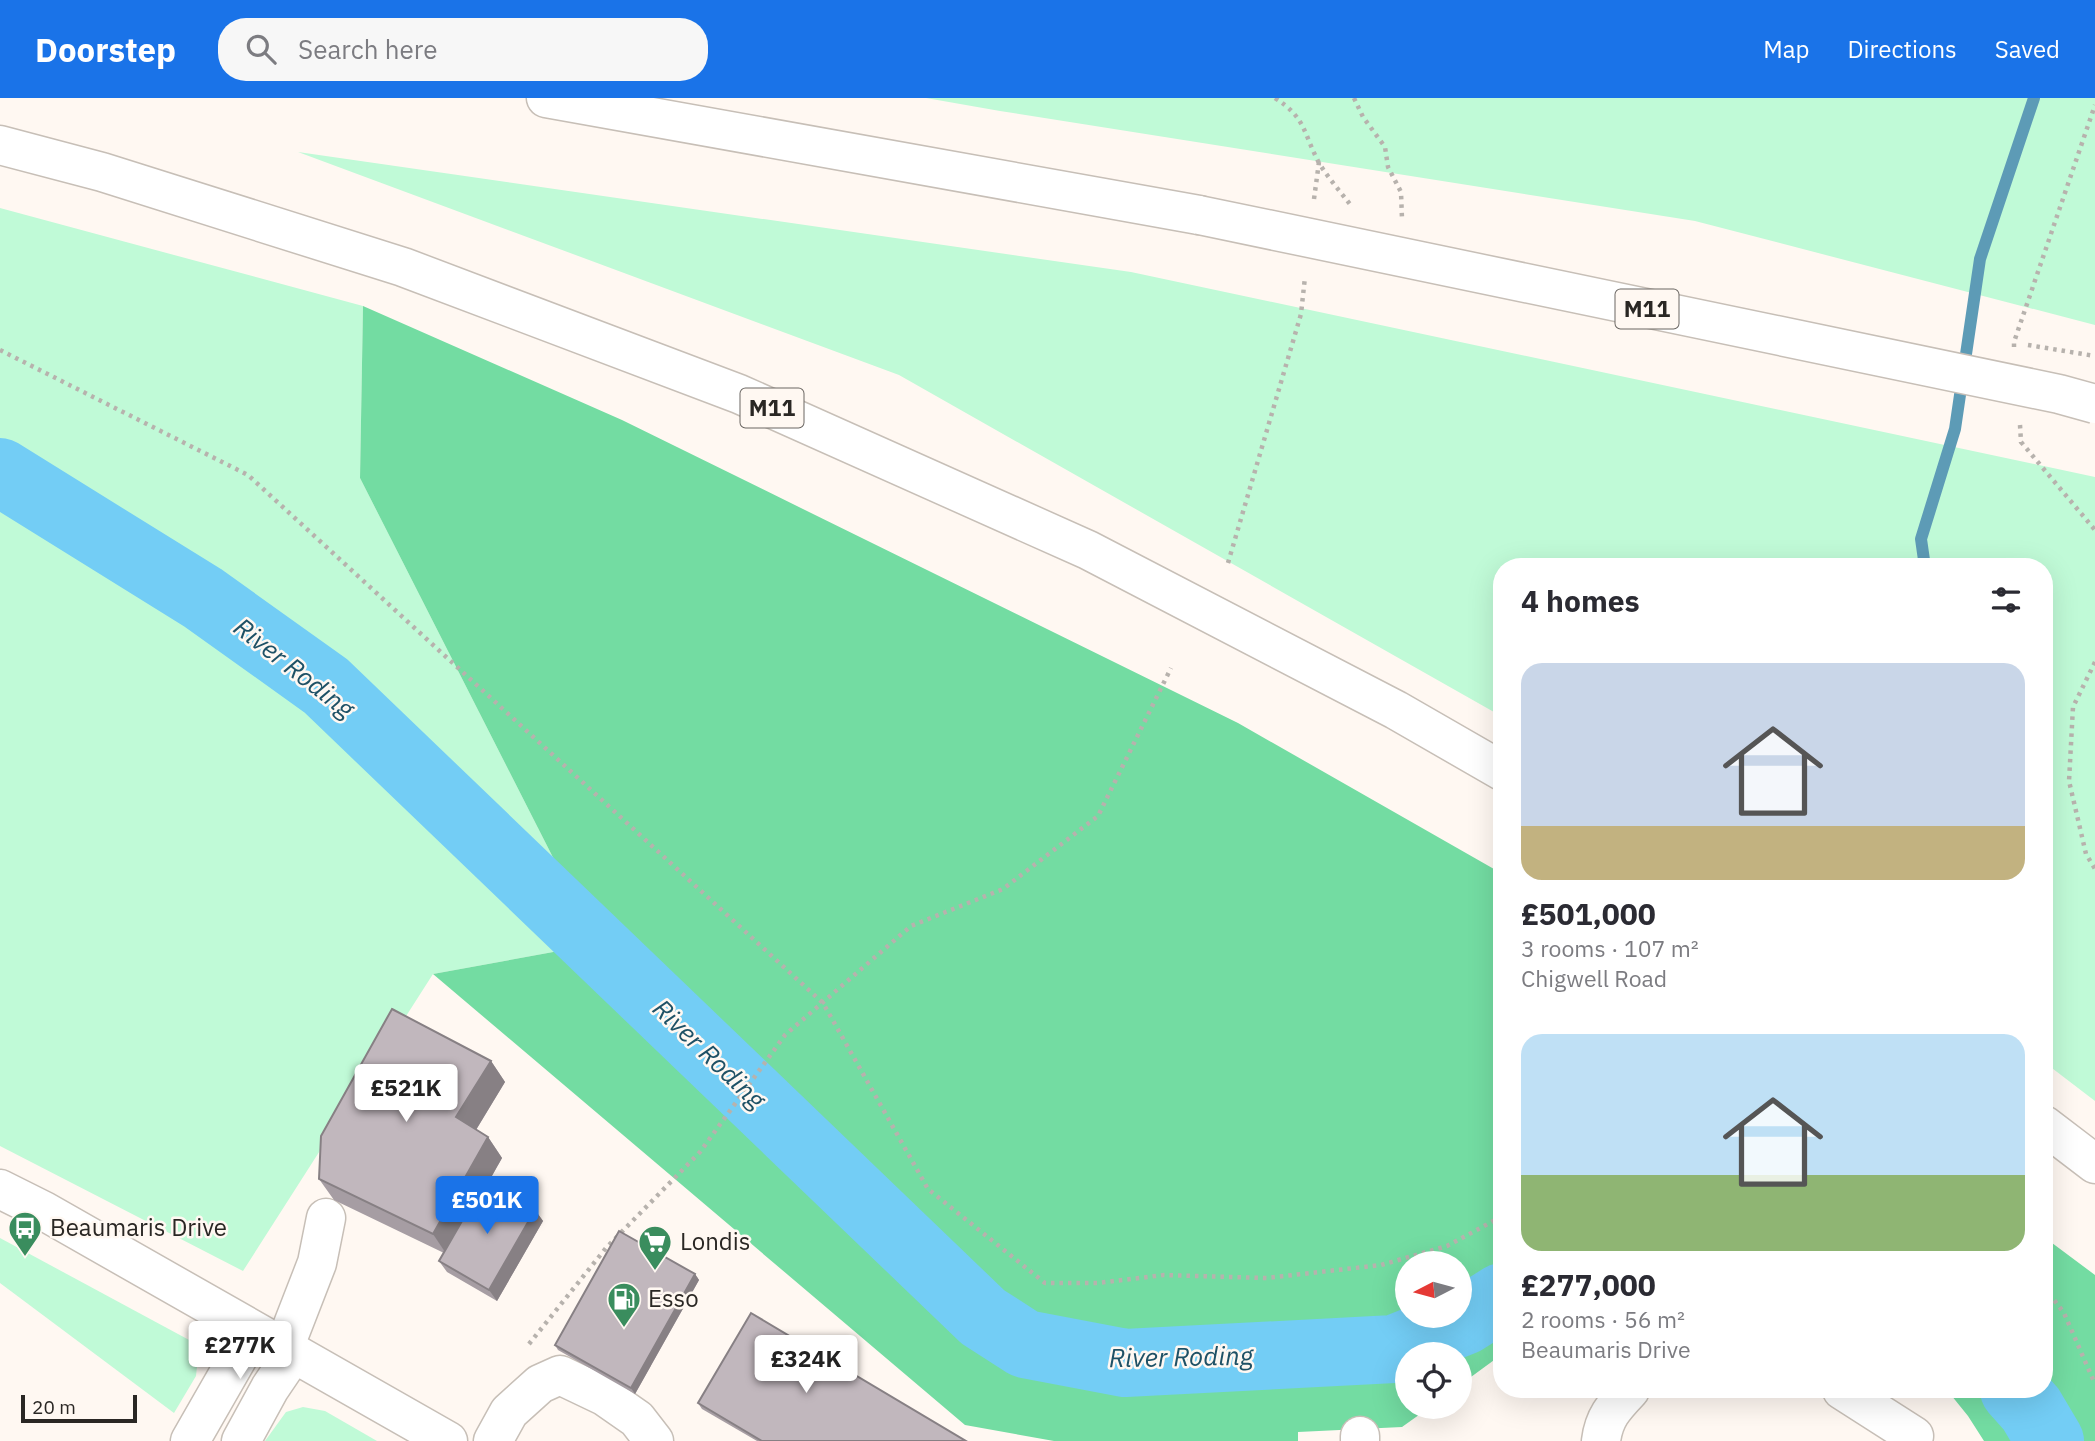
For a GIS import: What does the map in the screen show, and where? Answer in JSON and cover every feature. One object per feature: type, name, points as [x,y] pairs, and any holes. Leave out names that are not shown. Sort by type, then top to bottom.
[{"type":"main road","name":"M11","points":[[546,98],[1199,215],[2059,394],[2095,404]]},
{"type":"main road","name":"M11","points":[[0,145],[102,172],[404,267],[739,394],[1088,550],[1396,710],[1493,766]]},
{"type":"main road","points":[[2053,1132],[2095,1164]]},
{"type":"main road","points":[[0,1189],[44,1211],[448,1441]]},
{"type":"main road","points":[[190,1441],[276,1345],[317,1263],[326,1218]]},
{"type":"main road","points":[[241,1441],[270,1388],[276,1345]]},
{"type":"main road","points":[[493,1441],[509,1412],[540,1384],[560,1375],[604,1396],[637,1419],[654,1441]]},
{"type":"main road","points":[[1601,1441],[1603,1427],[1610,1412],[1623,1398]]},
{"type":"main road","points":[[1855,1398],[1914,1436]]},
{"type":"path","points":[[1275,98],[1291,108],[1304,126],[1319,162],[1314,203]]},
{"type":"path","points":[[1354,98],[1363,117],[1385,147],[1388,167],[1401,192],[1403,227]]},
{"type":"path","points":[[2015,355],[2014,342],[2095,105]]},
{"type":"path","points":[[1228,563],[1301,314],[1306,272]]},
{"type":"path","points":[[2003,340],[2095,356]]},
{"type":"path","points":[[0,350],[248,475],[823,1003],[928,1189],[1045,1283],[1098,1283],[1164,1275],[1268,1278],[1381,1265],[1447,1246],[1493,1221]]},
{"type":"path","points":[[2019,417],[2021,442],[2095,530]]},
{"type":"path","points":[[2095,662],[2073,706],[2070,781],[2086,854],[2095,869]]},
{"type":"path","points":[[523,1351],[606,1248],[700,1152],[785,1035],[911,926],[1003,889],[1098,816],[1171,668]]},
{"type":"path","points":[[2053,1299],[2064,1313],[2095,1384]]},
{"type":"green space","points":[[926,98],[2095,98],[2095,325],[1695,221]]},
{"type":"green space","points":[[298,152],[1131,272],[2095,477],[2095,1101],[2053,1069],[2053,558],[1493,558],[1493,711],[899,375]]},
{"type":"green space","points":[[0,208],[363,306],[360,478],[597,944],[433,974],[243,1271],[0,1146]]},
{"type":"green space","points":[[363,306],[622,420],[1238,723],[1493,868],[1493,1361],[1472,1376],[1472,1342],[1395,1342],[1395,1419],[1413,1419],[1402,1427],[1298,1432],[1298,1441],[1054,1441],[965,1425],[433,974],[597,944],[360,478]]},
{"type":"green space","points":[[0,1238],[191,1341],[198,1357],[196,1376],[174,1413],[0,1283]]},
{"type":"green space","points":[[2053,1244],[2095,1275],[2095,1441],[1984,1441],[1953,1398],[2053,1398]]},
{"type":"green space","points":[[303,1407],[325,1411],[377,1441],[265,1441],[286,1412]]},
{"type":"building","points":[[392,1009],[491,1061],[456,1117],[488,1137],[433,1234],[319,1179],[321,1136]]},
{"type":"building","points":[[485,1181],[535,1210],[489,1290],[439,1261]]},
{"type":"building","points":[[619,1231],[695,1274],[631,1388],[555,1345]]},
{"type":"building","points":[[751,1313],[966,1441],[762,1441],[698,1403]]},
{"type":"waterway","points":[[1924,558],[1921,539],[1955,429],[1980,259],[2034,98]]},
{"type":"waterway","name":"River Roding","points":[[0,472],[203,598],[326,686],[983,1317],[1025,1344],[1125,1363],[1394,1349],[1464,1321],[1493,1303]]},
{"type":"waterway","name":"River Roding","points":[[2021,1398],[2050,1441]]},
{"type":"place","name":"Beaumaris Drive","points":[[25,1258]]},
{"type":"place","name":"Londis","points":[[655,1272]]},
{"type":"place","name":"Esso","points":[[624,1329]]}]
